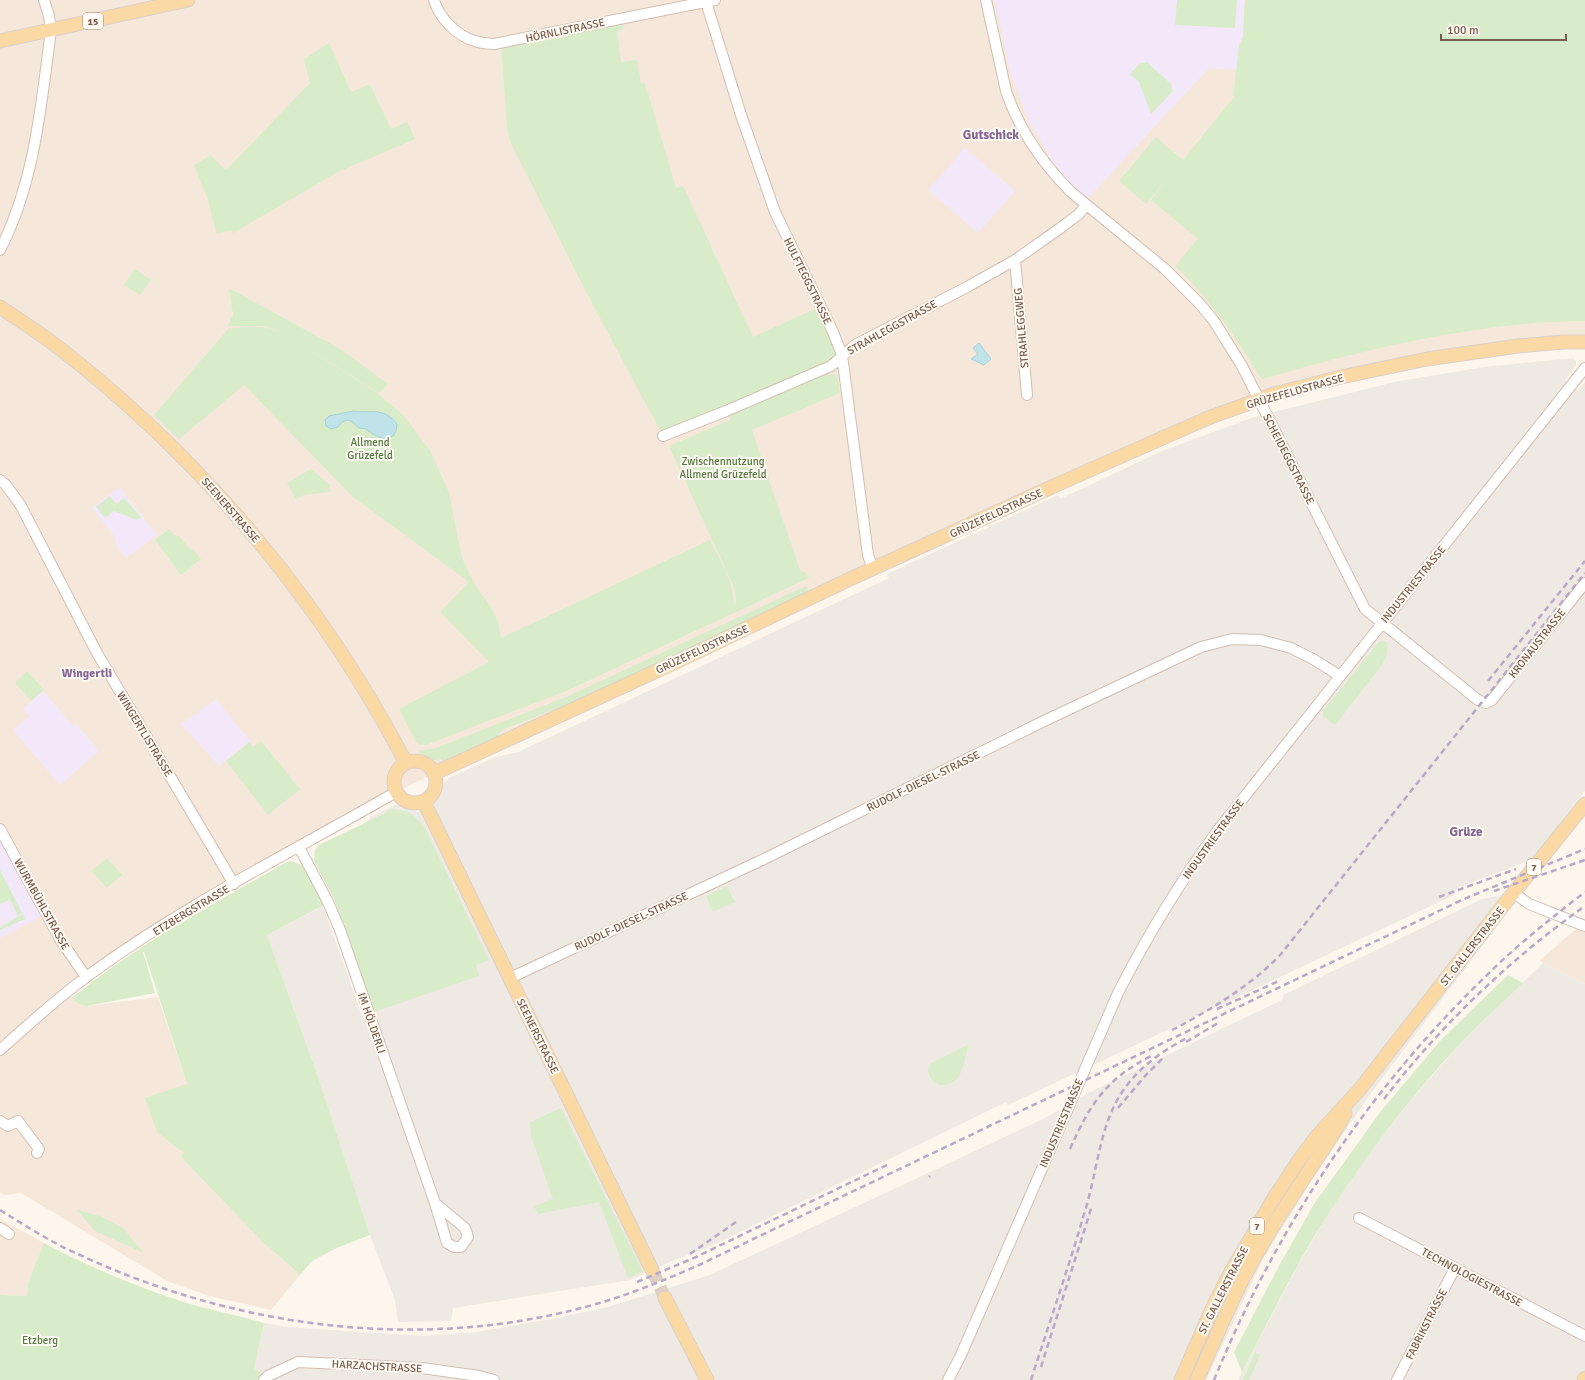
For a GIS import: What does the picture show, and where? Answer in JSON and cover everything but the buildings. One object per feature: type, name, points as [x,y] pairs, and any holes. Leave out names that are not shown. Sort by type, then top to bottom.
[{"type":"main road","name":"15","points":[[0,41],[188,0]]},
{"type":"main road","name":"SEENERSTRASSE","points":[[0,306],[63,350],[141,417],[209,485],[249,529],[327,631],[370,697],[406,763]]},
{"type":"main road","name":"GRÜZEFELDSTRASSE","points":[[435,773],[873,569],[1171,433],[1259,399],[1341,377],[1427,359],[1518,346],[1564,342],[1585,342]]},
{"type":"main road","points":[[419,761],[426,763],[435,773],[436,786],[430,798],[424,802],[411,803],[404,801],[396,792],[394,779],[396,773],[400,767],[406,763],[419,761]]},
{"type":"main road","name":"SEENERSTRASSE","points":[[424,802],[652,1270]]},
{"type":"main road","name":"ST. GALLERSTRASSE","points":[[1181,1380],[1212,1309],[1227,1279],[1270,1204],[1317,1136],[1360,1089],[1585,804]]},
{"type":"main road","name":"ST. GALLERSTRASSE","points":[[1197,1380],[1225,1315],[1259,1249],[1328,1142],[1360,1089]]},
{"type":"main road","points":[[665,1298],[707,1380]]},
{"type":"street","points":[[0,250],[25,184],[35,149],[51,30],[49,16],[44,0]]},
{"type":"street","name":"HÖRNLISTRASSE","points":[[434,0],[441,14],[449,24],[460,33],[476,42],[494,44],[710,1]]},
{"type":"street","name":"SCHEIDEGGSTRASSE","points":[[986,0],[1004,82],[1011,104],[1021,126],[1042,158],[1062,182],[1086,205],[1165,269],[1200,304],[1214,321],[1242,366],[1365,609],[1478,700],[1484,703],[1489,703]]},
{"type":"street","name":"HULFTEGGSTRASSE","points":[[710,1],[741,115],[774,212],[833,332],[842,355],[868,555],[873,569]]},
{"type":"street","name":"STRAHLEGGSTRASSE","points":[[663,436],[831,366],[855,345],[967,287],[1014,260],[1059,229],[1078,214],[1086,205]]},
{"type":"street","name":"STRAHLEGGWEG","points":[[1014,260],[1027,395]]},
{"type":"street","name":"INDUSTRIESTRASSE","points":[[949,1379],[982,1307],[1118,993],[1141,948],[1169,901],[1197,859],[1258,779],[1585,368]]},
{"type":"street","name":"WINGERTLISTRASSE","points":[[0,480],[6,485],[21,506],[97,653],[234,884]]},
{"type":"street","name":"KRONAUSTRASSE","points":[[1489,703],[1585,583]]},
{"type":"street","name":"RUDOLF-DIESEL-STRASSE","points":[[510,978],[762,860],[1044,721],[1201,647],[1232,640],[1261,640],[1291,648],[1314,659],[1340,676]]},
{"type":"street","name":"ETZBERGSTRASSE","points":[[0,1050],[57,1000],[86,977],[182,914],[396,792]]},
{"type":"street","name":"WURMBÜHLSTRASSE","points":[[0,830],[60,939],[86,977]]},
{"type":"street","name":"IM HÖLDERLI","points":[[300,847],[328,902],[340,930],[435,1203]]},
{"type":"street","points":[[1514,893],[1529,904],[1585,926]]},
{"type":"street","points":[[0,1121],[8,1126],[18,1121],[38,1149],[37,1153]]},
{"type":"street","name":"TECHNOLOGIESTRASSE","points":[[1359,1218],[1585,1336]]},
{"type":"street","points":[[0,1228],[9,1234]]},
{"type":"street","name":"FABRIKSTRASSE","points":[[1397,1380],[1455,1268]]},
{"type":"street","name":"HARZACHSTRASSE","points":[[264,1380],[268,1376],[298,1362],[422,1368],[479,1376],[494,1380]]},
{"type":"shaded area","points":[[0,0],[1585,0],[1585,342],[1518,346],[1259,399],[396,792],[258,870],[67,992],[78,1004],[86,1006],[158,997],[205,1139],[180,1156],[277,1255],[300,1275],[271,1310],[209,1296],[167,1281],[21,1193],[4,1195],[0,1192]]},
{"type":"shaded area","points":[[994,0],[1245,0],[1243,36],[1240,47],[1238,70],[1209,68],[1088,198],[1086,198],[1068,181],[1054,163],[1029,122],[1011,75]]},
{"type":"shaded area","points":[[964,147],[1015,191],[978,233],[928,190],[955,160]]},
{"type":"shaded area","points":[[1573,358],[1576,361],[1576,366],[1565,380],[1578,391],[1585,382],[1585,791],[1560,823],[1549,842],[1533,859],[1457,888],[1454,895],[1008,1105],[1006,1102],[707,1248],[672,1261],[630,1280],[453,1308],[451,1321],[398,1322],[395,1300],[370,1235],[316,1071],[267,935],[323,906],[362,1016],[374,1012],[334,899],[314,861],[315,850],[319,845],[367,822],[370,817],[399,804],[417,812],[437,799],[440,789],[449,778],[493,758],[518,752],[889,578],[887,574],[1058,495],[1060,499],[1162,451],[1254,417],[1399,381],[1484,367]]},
{"type":"shaded area","points":[[119,487],[157,535],[126,558],[117,546],[115,537],[92,508]]},
{"type":"shaded area","points":[[43,691],[71,724],[76,724],[99,751],[60,785],[13,730],[29,716],[23,709]]},
{"type":"shaded area","points":[[216,699],[250,741],[219,766],[181,724]]},
{"type":"shaded area","points":[[0,829],[46,914],[0,938]]},
{"type":"shaded area","points":[[1514,893],[1511,908],[1371,1093],[1309,1184],[1263,1259],[1206,1380],[271,1380],[268,1376],[254,1369],[264,1323],[286,1327],[423,1336],[476,1332],[552,1319],[608,1307],[710,1275],[1045,1118],[1088,1093],[1282,1000],[1283,995],[1482,899]]},
{"type":"shaded area","points":[[1580,923],[1585,926],[1585,984],[1539,961],[1577,928]]},
{"type":"shaded area","points":[[1543,963],[1585,984],[1585,1380],[1238,1380],[1296,1269],[1328,1214],[1373,1149],[1411,1100],[1460,1044]]},
{"type":"shaded area","points":[[0,1219],[44,1243],[28,1283],[27,1296],[0,1295]]},
{"type":"green space","points":[[1177,0],[1237,0],[1235,28],[1175,25]]},
{"type":"green space","points":[[1245,0],[1585,0],[1585,321],[1503,326],[1422,339],[1341,357],[1262,379],[1222,319],[1200,292],[1175,266],[1198,239],[1151,200],[1167,179],[1146,204],[1119,181],[1156,137],[1183,160],[1233,98],[1239,46],[1243,36]]},
{"type":"green space","points":[[622,19],[623,29],[617,31],[621,62],[637,60],[641,84],[645,83],[676,188],[683,186],[753,337],[821,306],[842,355],[831,366],[663,436],[585,290],[510,141],[507,128],[501,44]]},
{"type":"green space","points":[[329,43],[351,92],[370,84],[391,129],[407,122],[415,139],[338,172],[233,233],[231,230],[217,234],[208,200],[194,166],[210,155],[226,170],[310,83],[304,59]]},
{"type":"green space","points":[[1147,62],[1171,84],[1173,91],[1151,114],[1139,82],[1130,74],[1139,64]]},
{"type":"green space","points":[[135,269],[151,280],[140,295],[124,285]]},
{"type":"green space","points":[[229,288],[342,350],[388,384],[379,393],[283,333],[265,326],[228,326],[233,315]]},
{"type":"green space","points":[[265,327],[283,333],[376,392],[404,416],[431,452],[449,493],[462,558],[476,587],[491,607],[498,622],[501,638],[710,540],[729,579],[733,602],[736,605],[736,595],[732,583],[669,446],[730,420],[728,415],[822,374],[837,375],[840,393],[752,430],[800,570],[806,573],[809,578],[566,691],[426,745],[420,745],[416,742],[399,709],[489,662],[440,612],[469,582],[353,497],[244,385],[179,439],[154,415],[229,328]]},
{"type":"green space","points":[[311,469],[330,485],[330,492],[304,495],[296,499],[287,483]]},
{"type":"green space","points":[[110,496],[116,504],[124,498],[141,517],[137,520],[114,511],[105,518],[96,507]]},
{"type":"green space","points":[[169,529],[174,535],[179,536],[201,559],[181,575],[155,540]]},
{"type":"green space","points":[[806,586],[808,590],[782,606],[568,704],[502,730],[496,738],[443,762],[441,759],[434,760],[428,758],[418,751],[436,748],[566,697]]},
{"type":"green space","points":[[1382,640],[1388,643],[1386,656],[1382,665],[1336,724],[1333,724],[1323,716],[1323,711]]},
{"type":"green space","points":[[27,671],[44,690],[31,701],[15,683]]},
{"type":"green space","points":[[261,741],[300,789],[268,815],[226,761],[250,742],[253,747]]},
{"type":"green space","points":[[392,809],[403,810],[410,813],[424,826],[489,960],[476,965],[479,976],[374,1012],[334,899],[314,861],[314,853],[319,845]]},
{"type":"green space","points":[[107,858],[122,875],[107,888],[91,871]]},
{"type":"green space","points":[[291,861],[302,865],[324,905],[267,935],[316,1071],[370,1235],[337,1248],[312,1261],[300,1275],[263,1242],[180,1156],[184,1153],[157,1132],[145,1098],[187,1084],[144,951],[143,952],[155,993],[86,1006],[78,1004],[72,998],[97,978],[150,942],[231,893]]},
{"type":"green space","points":[[0,870],[22,913],[18,916],[8,896],[9,900],[0,904]]},
{"type":"green space","points":[[727,886],[735,902],[713,912],[706,896]]},
{"type":"green space","points":[[23,914],[25,919],[0,930],[0,927]]},
{"type":"green space","points":[[1508,975],[1523,983],[1475,1028],[1442,1063],[1407,1104],[1359,1169],[1305,1251],[1242,1372],[1234,1352],[1280,1264],[1314,1204],[1381,1111],[1441,1040]]},
{"type":"green space","points":[[968,1045],[965,1061],[959,1076],[951,1083],[946,1085],[941,1085],[933,1081],[928,1071],[931,1063]]},
{"type":"green space","points":[[561,1108],[643,1272],[628,1278],[599,1202],[538,1214],[534,1206],[553,1199],[531,1136],[530,1122]]},
{"type":"green space","points":[[77,1210],[100,1216],[123,1228],[144,1253],[95,1231]]},
{"type":"green space","name":"Etzberg","points":[[44,1243],[116,1277],[153,1291],[190,1304],[264,1323],[254,1369],[268,1376],[271,1380],[0,1380],[0,1295],[27,1296],[28,1283]]},
{"type":"green space","points":[[1255,1352],[1260,1355],[1249,1380],[1243,1380]]},
{"type":"water","points":[[979,343],[991,359],[984,365],[971,359],[978,354],[973,348]]},
{"type":"water","points":[[353,411],[376,412],[387,415],[397,424],[396,431],[393,436],[386,439],[376,436],[366,429],[359,428],[351,421],[347,420],[342,422],[338,427],[331,429],[326,426],[325,420],[329,416]]},
{"type":"tunnel","points":[[652,1270],[665,1298]]},
{"type":"railway","points":[[1488,681],[1585,561]]},
{"type":"railway","points":[[1172,1030],[1244,987],[1281,954],[1585,573]]},
{"type":"railway","points":[[0,1210],[59,1245],[141,1280],[204,1301],[268,1316],[334,1326],[400,1330],[466,1327],[531,1319],[609,1300],[699,1265],[1464,899],[1585,849]]},
{"type":"railway","points":[[1494,891],[1585,860]]},
{"type":"railway","points":[[1439,897],[1516,869]]},
{"type":"railway","points":[[1214,1380],[1266,1269],[1296,1216],[1329,1164],[1364,1114],[1402,1066],[1442,1021],[1485,977],[1509,954],[1585,892]]},
{"type":"railway","points":[[1384,1099],[1429,1045],[1477,995],[1503,971],[1585,906]]},
{"type":"railway","points":[[1217,1009],[1281,980]]},
{"type":"railway","points":[[1186,1042],[1218,1023]]},
{"type":"railway","points":[[1031,1380],[1067,1270],[1091,1190],[1100,1146],[1109,1118],[1122,1092],[1136,1075],[1152,1060],[1189,1037]]},
{"type":"railway","points":[[1070,1149],[1077,1133],[1101,1094],[1122,1074],[1151,1056]]},
{"type":"railway","points":[[1118,1108],[1145,1076],[1164,1057]]},
{"type":"railway","points":[[637,1282],[696,1257],[889,1164]]},
{"type":"railway","points":[[1041,1367],[1091,1209]]},
{"type":"railway","points":[[690,1254],[736,1222]]},
{"type":"district","name":"Gutschick","points":[[991,134]]},
{"type":"district","name":"Wingertli","points":[[87,673]]},
{"type":"district","name":"Grüze","points":[[1466,831]]},
{"type":"park label","name":"Allmend Grüzefeld","points":[[370,448]]},
{"type":"park label","name":"Zwischennutzung Allmend Grüzefeld","points":[[723,467]]}]
